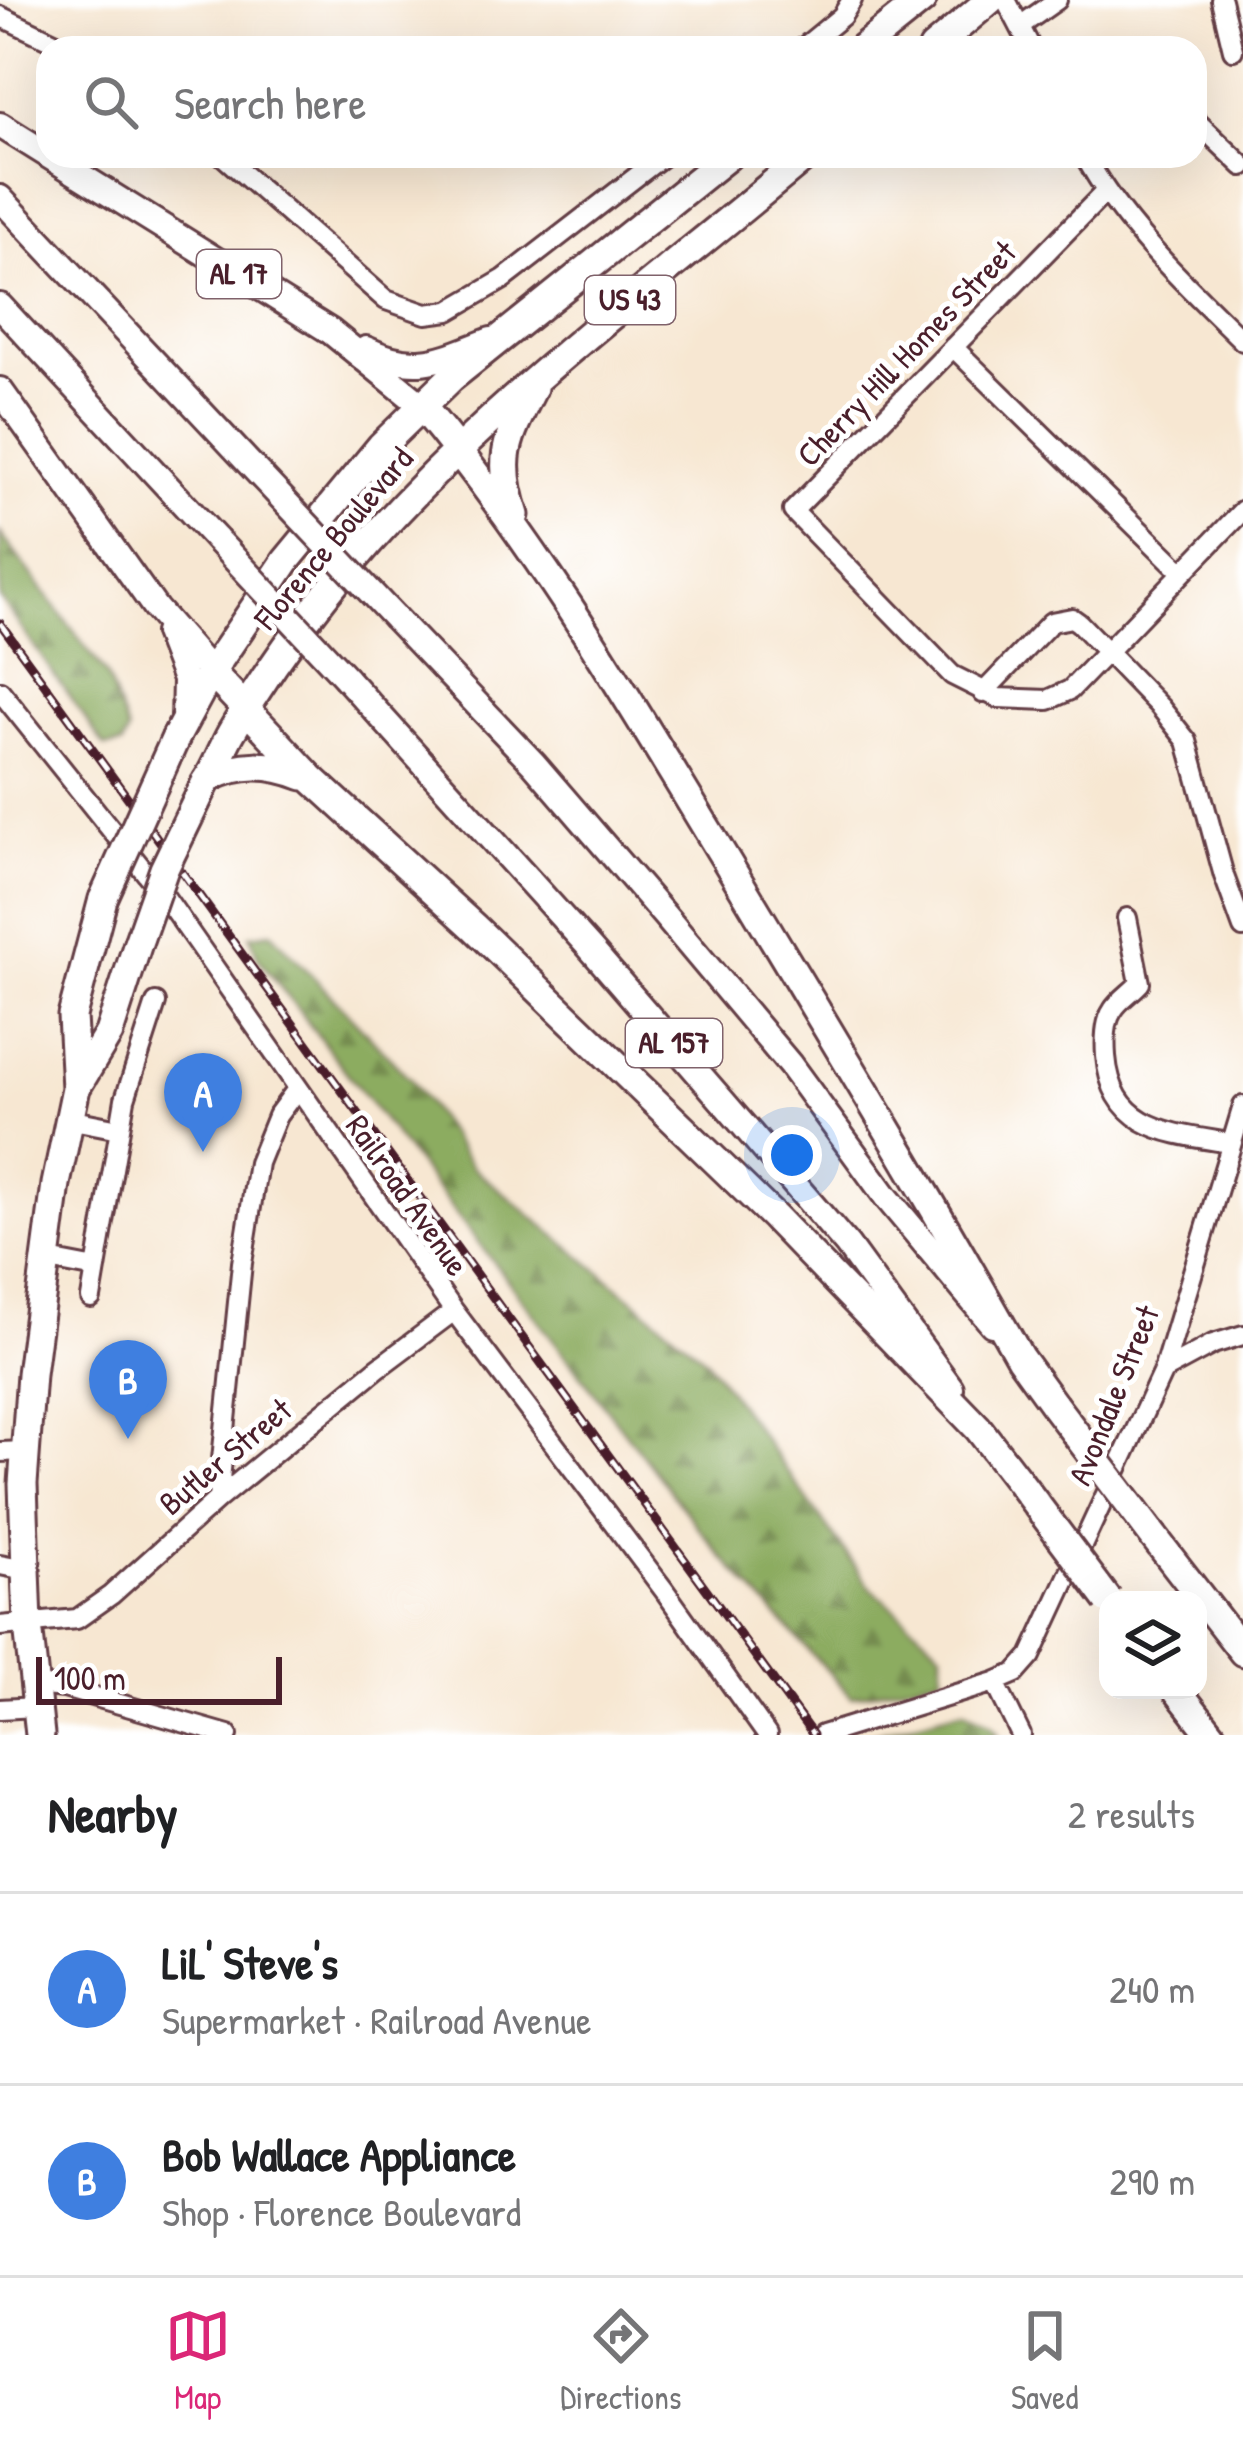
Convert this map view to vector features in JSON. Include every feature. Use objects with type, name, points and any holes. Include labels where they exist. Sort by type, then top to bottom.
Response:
[{"type":"highway","points":[[877,36],[922,0]]},
{"type":"highway","points":[[947,36],[990,0]]},
{"type":"highway","name":"Florence Boulevard","points":[[76,1088],[72,1016],[103,899],[180,729],[211,672],[286,561],[420,404],[713,168]]},
{"type":"highway","name":"Florence Boulevard","points":[[37,1709],[14,1626],[13,1451],[76,1088],[109,1033],[164,869],[245,711],[324,596],[372,538],[458,448],[540,375],[791,168]]},
{"type":"highway","points":[[523,536],[507,489],[504,459],[506,443],[540,375]]},
{"type":"highway","name":"AL 17","points":[[420,404],[458,448]]},
{"type":"highway","points":[[458,448],[523,536],[705,825],[1021,1358]]},
{"type":"highway","points":[[211,672],[312,779],[637,1082],[978,1428]]},
{"type":"highway","points":[[208,780],[226,769],[253,765],[279,766],[312,779]]},
{"type":"highway","name":"AL 157","points":[[1021,1358],[1243,1652]]},
{"type":"highway","name":"AL 157","points":[[978,1428],[1101,1591]]},
{"type":"highway","points":[[1184,1699],[1212,1735]]},
{"type":"main road","name":"AL 17","points":[[0,125],[36,148]]},
{"type":"main road","name":"AL 17","points":[[67,168],[330,331],[420,404]]},
{"type":"main road","name":"AL 157","points":[[0,198],[534,764],[790,1066],[887,1198],[1021,1358]]},
{"type":"main road","name":"AL 157","points":[[0,306],[590,948],[847,1245],[978,1428]]},
{"type":"main road","points":[[330,331],[407,364],[431,364],[505,335]]},
{"type":"main road","points":[[0,389],[156,609],[211,672]]},
{"type":"main road","points":[[156,609],[185,680],[180,729]]},
{"type":"street","points":[[818,36],[842,16],[852,0]]},
{"type":"street","points":[[1006,0],[1026,36]]},
{"type":"street","points":[[1021,26],[1057,0]]},
{"type":"street","points":[[1220,0],[1233,50]]},
{"type":"street","points":[[0,16],[42,36]]},
{"type":"street","points":[[1207,132],[1243,166]]},
{"type":"street","points":[[238,168],[386,300],[426,314],[449,311],[504,279],[647,168]]},
{"type":"street","points":[[1091,168],[1105,193],[1182,281],[1243,341]]},
{"type":"street","name":"Cherry Hill Homes Street","points":[[1105,193],[793,511],[952,675],[998,698],[1048,700],[1070,690],[1243,510]]},
{"type":"street","points":[[953,347],[1182,572]]},
{"type":"street","points":[[983,693],[1051,622],[1072,618],[1109,652],[1187,741],[1243,928]]},
{"type":"street","name":"Railroad Avenue","points":[[0,691],[165,897],[454,1312],[767,1735]]},
{"type":"street","points":[[1127,918],[1139,983],[1112,1010],[1106,1029],[1110,1083],[1123,1107],[1147,1125],[1175,1135],[1230,1143]]},
{"type":"street","points":[[91,1298],[119,1129],[156,1003]]},
{"type":"street","points":[[218,1499],[242,1263],[258,1163],[278,1116],[297,1089]]},
{"type":"street","name":"Avondale Street","points":[[995,1682],[1016,1673],[1030,1656],[1162,1371],[1243,1106]]},
{"type":"street","points":[[68,1119],[119,1129]]},
{"type":"street","points":[[44,1258],[96,1269]]},
{"type":"street","name":"Butler Street","points":[[14,1626],[77,1619],[111,1595],[218,1499],[377,1368],[454,1312]]},
{"type":"street","points":[[1162,1371],[1213,1344],[1243,1335]]},
{"type":"street","points":[[822,1735],[995,1682],[1021,1735]]},
{"type":"street","points":[[0,1709],[37,1709],[64,1688],[228,1735]]},
{"type":"green space","points":[[0,533],[106,674],[128,732],[122,745],[105,747],[0,598]]},
{"type":"green space","points":[[271,932],[411,1080],[473,1168],[706,1359],[871,1588],[942,1651],[942,1676],[852,1697],[720,1555],[258,958],[250,935]]},
{"type":"green space","points":[[964,1709],[993,1725],[999,1735],[869,1735]]},
{"type":"railway","points":[[0,623],[813,1735]]},
{"type":"place","name":"LiL' Steve's","points":[[203,1152]]},
{"type":"place","name":"Bob Wallace Appliance","points":[[128,1439]]}]
